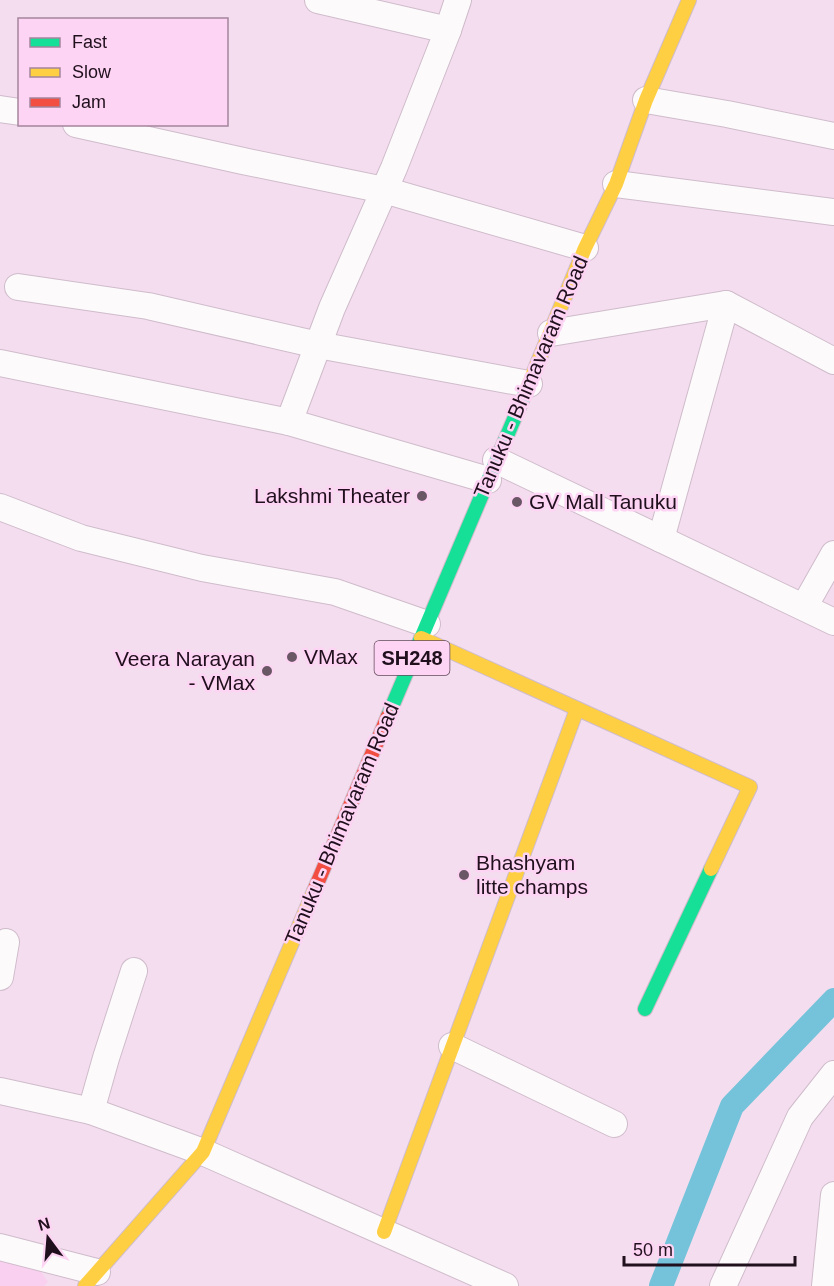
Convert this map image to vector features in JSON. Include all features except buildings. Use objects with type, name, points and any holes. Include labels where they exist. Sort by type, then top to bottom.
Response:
[{"type":"main road","name":"Tanuku - Bhimavaram Road","points":[[91,1279],[203,1152],[585,248],[616,184],[646,100],[689,0]]},
{"type":"main road","points":[[424,631],[577,709],[750,787],[645,1009]]},
{"type":"main road","points":[[384,1232],[577,709]]},
{"type":"street","points":[[318,0],[448,30]]},
{"type":"street","points":[[288,422],[332,308],[394,168],[458,0]]},
{"type":"street","points":[[646,100],[834,136]]},
{"type":"street","points":[[0,109],[18,112]]},
{"type":"street","points":[[85,126],[384,190],[585,248]]},
{"type":"street","points":[[616,184],[834,212]]},
{"type":"street","points":[[18,287],[148,306],[318,345],[529,384]]},
{"type":"street","points":[[550,333],[726,304],[834,362]]},
{"type":"street","points":[[661,539],[726,304]]},
{"type":"street","points":[[0,363],[288,422],[492,470],[661,539],[834,622]]},
{"type":"street","points":[[0,507],[81,538],[202,568],[335,592],[424,631]]},
{"type":"street","points":[[804,607],[834,554]]},
{"type":"street","points":[[0,977],[6,942]]},
{"type":"street","points":[[91,1111],[134,971]]},
{"type":"street","points":[[452,1046],[614,1124]]},
{"type":"street","points":[[723,1286],[800,1117],[834,1074]]},
{"type":"street","points":[[0,1091],[91,1111],[203,1152],[504,1286]]},
{"type":"street","points":[[825,1286],[834,1195]]},
{"type":"street","points":[[0,1247],[91,1279]]},
{"type":"shaded area","points":[[0,1260],[39,1269],[48,1282],[44,1286],[0,1286]]},
{"type":"waterway","points":[[661,1286],[732,1106],[834,1000]]},
{"type":"traffic: fast","points":[[388,716],[526,391]]},
{"type":"traffic: fast","points":[[645,1009],[711,869]]},
{"type":"traffic: slow","points":[[526,391],[585,248],[616,184],[646,100],[689,0]]},
{"type":"traffic: slow","points":[[421,638],[750,787],[711,869]]},
{"type":"traffic: slow","points":[[384,1232],[577,709]]},
{"type":"traffic: slow","points":[[85,1286],[203,1152],[314,891]]},
{"type":"traffic: jam","points":[[314,891],[388,716]]},
{"type":"place","name":"Lakshmi Theater","points":[[422,496]]},
{"type":"place","name":"GV Mall Tanuku","points":[[517,502]]},
{"type":"place","name":"VMax","points":[[292,657]]},
{"type":"place","name":"Veera Narayan - VMax","points":[[267,671]]},
{"type":"place","name":"Bhashyam litte champs","points":[[464,875]]}]
